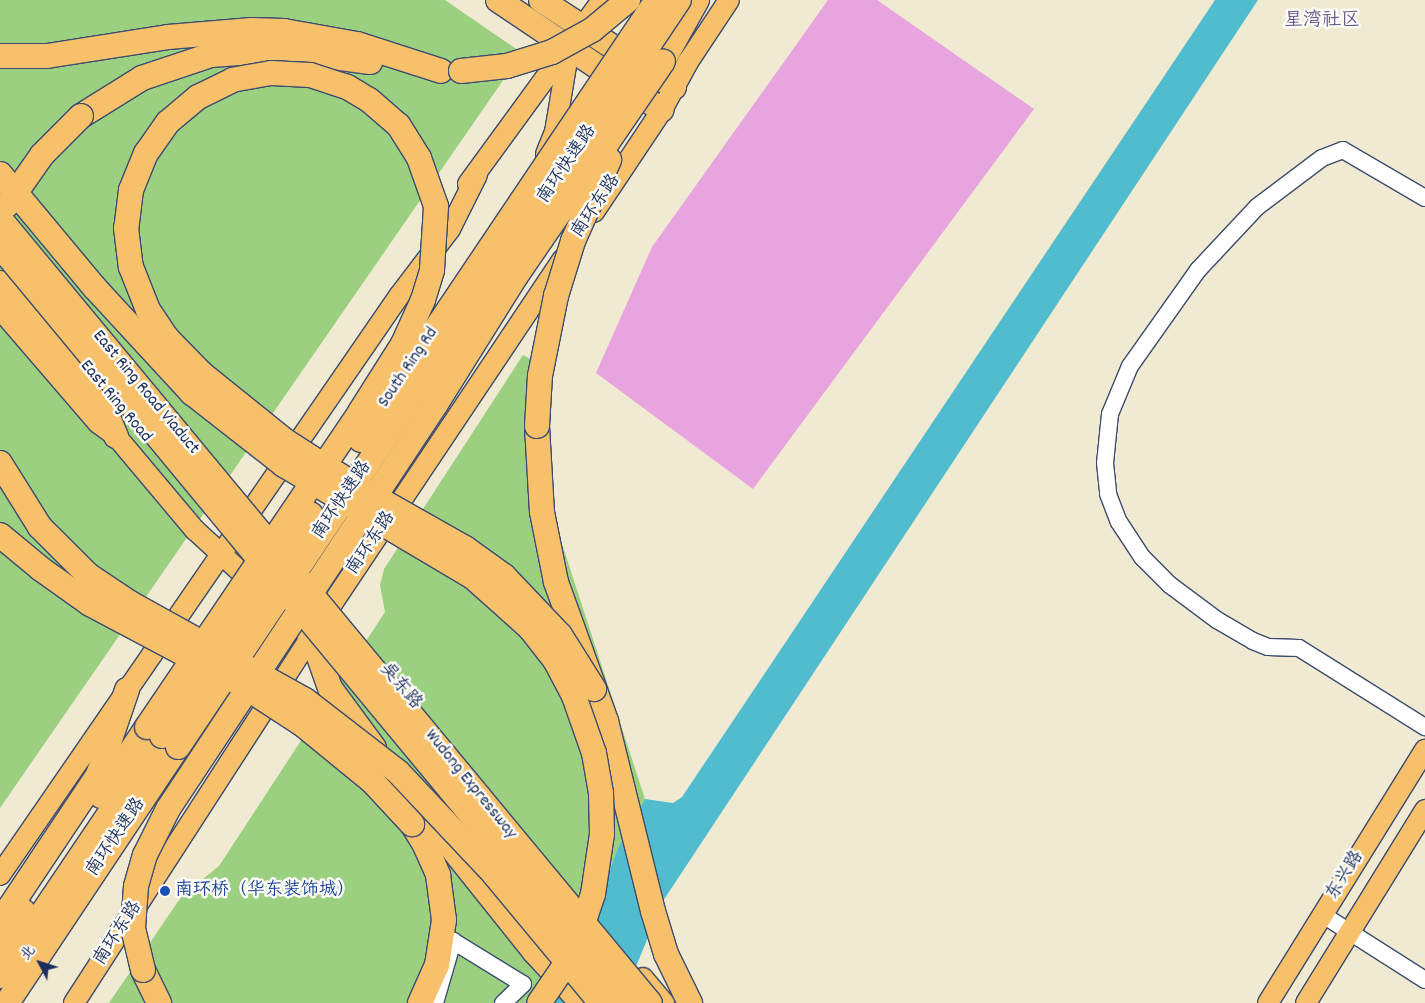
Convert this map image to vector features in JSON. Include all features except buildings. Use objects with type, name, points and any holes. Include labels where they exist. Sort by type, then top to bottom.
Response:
[{"type":"highway","points":[[498,0],[662,110]]},
{"type":"highway","points":[[541,0],[674,88]]},
{"type":"highway","points":[[0,219],[30,169],[67,128],[118,91],[175,64],[228,52],[282,50],[441,71],[492,69],[544,55],[592,30],[628,0]]},
{"type":"highway","name":"South Ring Rd","points":[[7,991],[657,0]]},
{"type":"highway","name":"南环快速路","points":[[7,991],[679,0]]},
{"type":"highway","points":[[690,1003],[666,954],[653,911],[616,755],[594,689],[562,604],[542,512],[537,456],[540,376],[552,313],[573,241],[596,185],[696,0]]},
{"type":"highway","points":[[0,56],[47,56],[168,37],[252,30],[284,31],[357,44],[441,71]]},
{"type":"highway","points":[[159,1003],[139,960],[133,917],[138,875],[163,817],[436,404],[516,276],[664,61]]},
{"type":"highway","points":[[0,945],[136,743],[282,528],[315,478],[321,470],[326,462],[332,454],[360,412],[413,325],[432,270],[436,206],[429,182],[406,136],[380,108],[347,87],[303,74],[258,74],[221,85],[198,97],[168,122],[146,154],[131,190],[126,228],[129,254],[135,279],[152,316],[172,343],[201,373],[290,445],[304,453],[310,457],[318,462],[326,467],[373,496],[458,544],[504,576],[560,635],[594,689]]},
{"type":"highway","points":[[0,174],[95,288],[192,393],[284,465],[474,578],[530,628],[555,660],[574,696],[591,740],[601,793],[602,834],[597,875],[585,920],[563,968],[539,1003]]},
{"type":"highway","name":"East Ring Road Viaduct","points":[[0,219],[276,574]]},
{"type":"highway","name":"East Ring Road Viaduct","points":[[0,246],[276,574]]},
{"type":"highway","points":[[0,283],[107,415],[116,436]]},
{"type":"highway","points":[[0,462],[40,527],[88,575],[130,603],[304,700],[398,772],[494,874],[601,1003]]},
{"type":"highway","points":[[0,535],[41,569],[90,604],[266,700],[330,745],[396,805],[424,843],[438,875],[443,897],[444,920],[440,954],[420,1003]]},
{"type":"highway","name":"Wudong Expressway","points":[[276,574],[658,1001]]},
{"type":"highway","name":"Wudong Expressway","points":[[276,574],[627,1003]]},
{"type":"highway","points":[[312,637],[330,688],[342,707],[495,903],[582,1003]]},
{"type":"highway","points":[[0,922],[98,775],[127,690]]},
{"type":"main road","points":[[0,875],[399,296],[418,254],[459,194],[477,175],[546,74],[568,48],[602,0]]},
{"type":"main road","name":"南环东路","points":[[74,1003],[332,604],[662,110],[729,0]]},
{"type":"main road","points":[[276,574],[281,543],[553,142],[568,48]]},
{"type":"main road","points":[[0,204],[252,509]]},
{"type":"main road","name":"East Ring Road","points":[[0,264],[225,548]]},
{"type":"main road","points":[[0,309],[98,423],[116,436],[195,530],[225,548],[312,637]]},
{"type":"main road","name":"吴东路","points":[[252,509],[586,910],[658,1001]]},
{"type":"main road","name":"吴东路","points":[[225,548],[276,574],[312,637],[614,1003]]},
{"type":"main road","name":"东兴路","points":[[1268,1003],[1425,750]]},
{"type":"main road","name":"东兴路","points":[[1306,1003],[1425,810]]},
{"type":"street","points":[[583,28],[588,0]]},
{"type":"street","points":[[1425,198],[1343,150],[1322,158],[1257,207],[1198,270],[1130,366],[1110,414],[1105,463],[1108,494],[1119,522],[1142,557],[1170,585],[1217,620],[1253,641],[1274,648],[1299,648],[1425,727]]},
{"type":"street","points":[[1323,915],[1425,980]]},
{"type":"street","points":[[435,1003],[453,941],[523,984],[503,1003]]},
{"type":"green space","points":[[0,0],[445,0],[522,53],[0,808]]},
{"type":"green space","points":[[523,355],[551,370],[547,419],[552,513],[645,799],[618,848],[602,890],[529,1003],[109,1003],[181,897],[219,866],[385,612],[380,585],[384,569]]},
{"type":"water","points":[[1215,0],[1258,0],[663,901],[621,1003],[529,1003],[602,890],[618,848],[645,799],[673,803],[682,797]]},
{"type":"place","name":"南环桥（华东装饰城）","points":[[165,891]]},
{"type":"district","name":"星湾社区","points":[[1322,22]]}]
